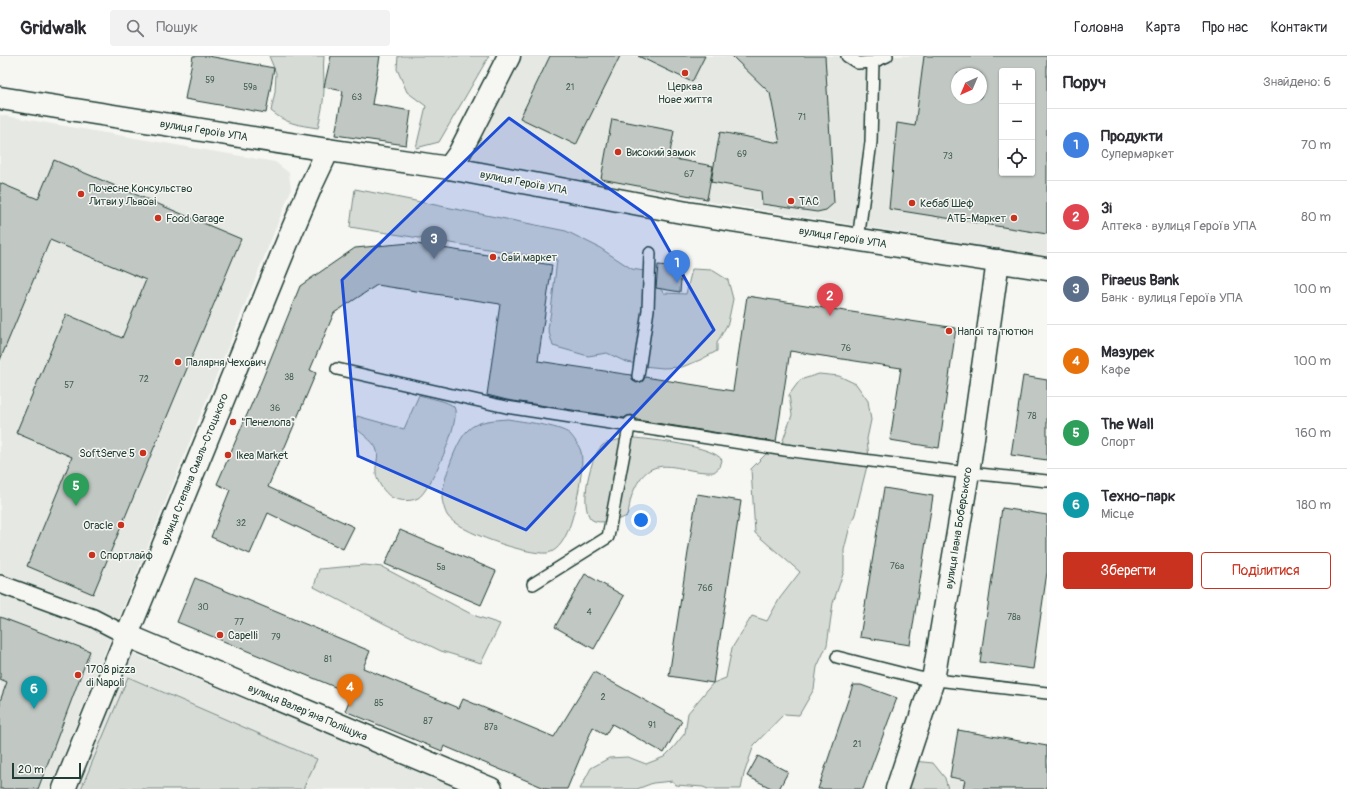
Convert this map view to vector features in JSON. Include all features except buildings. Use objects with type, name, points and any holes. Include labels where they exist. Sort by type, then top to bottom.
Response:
[{"type":"street","points":[[449,168],[459,154],[509,56]]},
{"type":"street","name":"вулиця Героїв УПА","points":[[0,98],[449,168],[687,213],[1047,269]]},
{"type":"street","name":"вулиця Степана Смаль-Стоцького","points":[[64,789],[291,233],[328,150]]},
{"type":"street","name":"вулиця Івана Боберського","points":[[897,789],[933,680],[968,473],[998,261]]},
{"type":"street","points":[[0,584],[93,618],[126,635]]},
{"type":"street","name":"вулиця Валерʼяна Поліщука","points":[[126,635],[450,781],[491,789]]},
{"type":"lane","points":[[847,56],[858,63],[873,62],[887,56]]},
{"type":"lane","points":[[858,240],[871,142],[873,62]]},
{"type":"lane","points":[[638,376],[648,310],[650,253]]},
{"type":"lane","points":[[337,369],[506,408],[629,424],[785,450],[968,473],[1047,481]]},
{"type":"lane","points":[[533,584],[608,537],[629,424]]},
{"type":"lane","points":[[838,657],[933,680],[1047,693]]},
{"type":"highlighted area","points":[[509,118],[651,218],[714,330],[526,530],[358,456],[342,280]]},
{"type":"shaded area","points":[[269,56],[324,56],[324,87],[318,128],[293,123],[282,119],[271,111],[275,92],[276,73]]},
{"type":"shaded area","points":[[398,56],[489,56],[439,142],[416,148],[426,106],[407,92],[397,69]]},
{"type":"shaded area","points":[[522,56],[1047,56],[1047,256],[469,163]]},
{"type":"shaded area","points":[[0,115],[275,162],[289,173],[291,190],[50,789],[0,789]]},
{"type":"shaded area","points":[[355,189],[566,231],[600,248],[632,269],[644,271],[664,293],[686,294],[692,269],[712,270],[728,280],[733,299],[728,323],[717,343],[717,351],[682,367],[663,368],[643,366],[624,361],[607,353],[588,356],[553,346],[548,329],[557,260],[350,227]]},
{"type":"shaded area","points":[[819,374],[839,376],[856,384],[868,401],[871,420],[867,439],[869,458],[844,550],[844,571],[833,603],[827,645],[817,667],[814,689],[799,715],[784,714],[754,745],[744,774],[741,789],[708,789],[703,787],[676,785],[673,781],[653,783],[637,789],[580,789],[591,768],[609,758],[628,757],[646,764],[664,757],[685,733],[688,713],[713,683],[726,678],[732,648],[752,616],[767,621],[780,598],[800,572],[755,533],[751,469],[776,444],[782,443],[792,415],[789,395],[800,380]]},
{"type":"shaded area","points":[[419,395],[443,401],[451,405],[454,407],[455,414],[444,455],[430,483],[418,498],[401,500],[391,497],[381,486],[376,475],[378,454],[376,448],[354,427],[357,416],[404,429]]},
{"type":"shaded area","points":[[508,419],[549,426],[565,431],[571,435],[581,452],[582,460],[578,494],[569,528],[563,541],[558,547],[547,553],[537,553],[524,550],[478,535],[453,522],[447,515],[442,501],[445,481],[451,462],[463,435],[472,427],[482,422]]},
{"type":"shaded area","points":[[633,438],[681,444],[707,451],[717,455],[722,460],[720,467],[714,472],[701,472],[667,466],[657,467],[647,471],[639,480],[631,498],[627,516],[604,522],[597,522],[591,519],[586,503],[590,469],[594,459],[598,451],[606,443],[621,439]]},
{"type":"shaded area","points":[[365,565],[382,567],[473,615],[500,624],[481,663],[441,651],[314,587],[319,569]]},
{"type":"shaded area","points":[[130,652],[456,785],[454,789],[69,789]]},
{"type":"shaded area","points":[[128,677],[317,759],[303,789],[81,789]]},
{"type":"shaded area","points":[[913,761],[933,763],[945,778],[948,789],[902,789]]},
{"type":"shaded area","points":[[949,778],[1000,789],[946,789]]},
{"type":"place","name":"Церква Нове життя","points":[[685,73]]},
{"type":"place","name":"Високий замок","points":[[618,152]]},
{"type":"place","name":"Почесне Консульство Литви у Львові","points":[[81,194]]},
{"type":"place","name":"ТАС","points":[[791,201]]},
{"type":"place","name":"Кебаб Шеф","points":[[912,203]]},
{"type":"place","name":"Food Garage","points":[[158,218]]},
{"type":"place","name":"АТБ-Маркет","points":[[1014,218]]},
{"type":"place","name":"Свій маркет","points":[[493,257]]},
{"type":"place","name":"Piraeus Bank","points":[[434,259]]},
{"type":"place","name":"Продукти","points":[[677,283]]},
{"type":"place","name":"3і","points":[[830,316]]},
{"type":"place","name":"Напої та тютюн","points":[[949,331]]},
{"type":"place","name":"Палярня Чехович","points":[[178,362]]},
{"type":"place","name":"\"Пенелопа\"","points":[[233,422]]},
{"type":"place","name":"SoftServe 5","points":[[143,453]]},
{"type":"place","name":"Ikea Market","points":[[228,455]]},
{"type":"place","name":"The Wall","points":[[76,506]]},
{"type":"place","name":"Oracle","points":[[121,525]]},
{"type":"place","name":"Спортлайф","points":[[92,555]]},
{"type":"place","name":"Capelli","points":[[220,635]]},
{"type":"place","name":"1708 pizza di Napoli","points":[[78,675]]},
{"type":"place","name":"Мазурек","points":[[350,707]]},
{"type":"place","name":"Техно-парк","points":[[34,709]]}]
